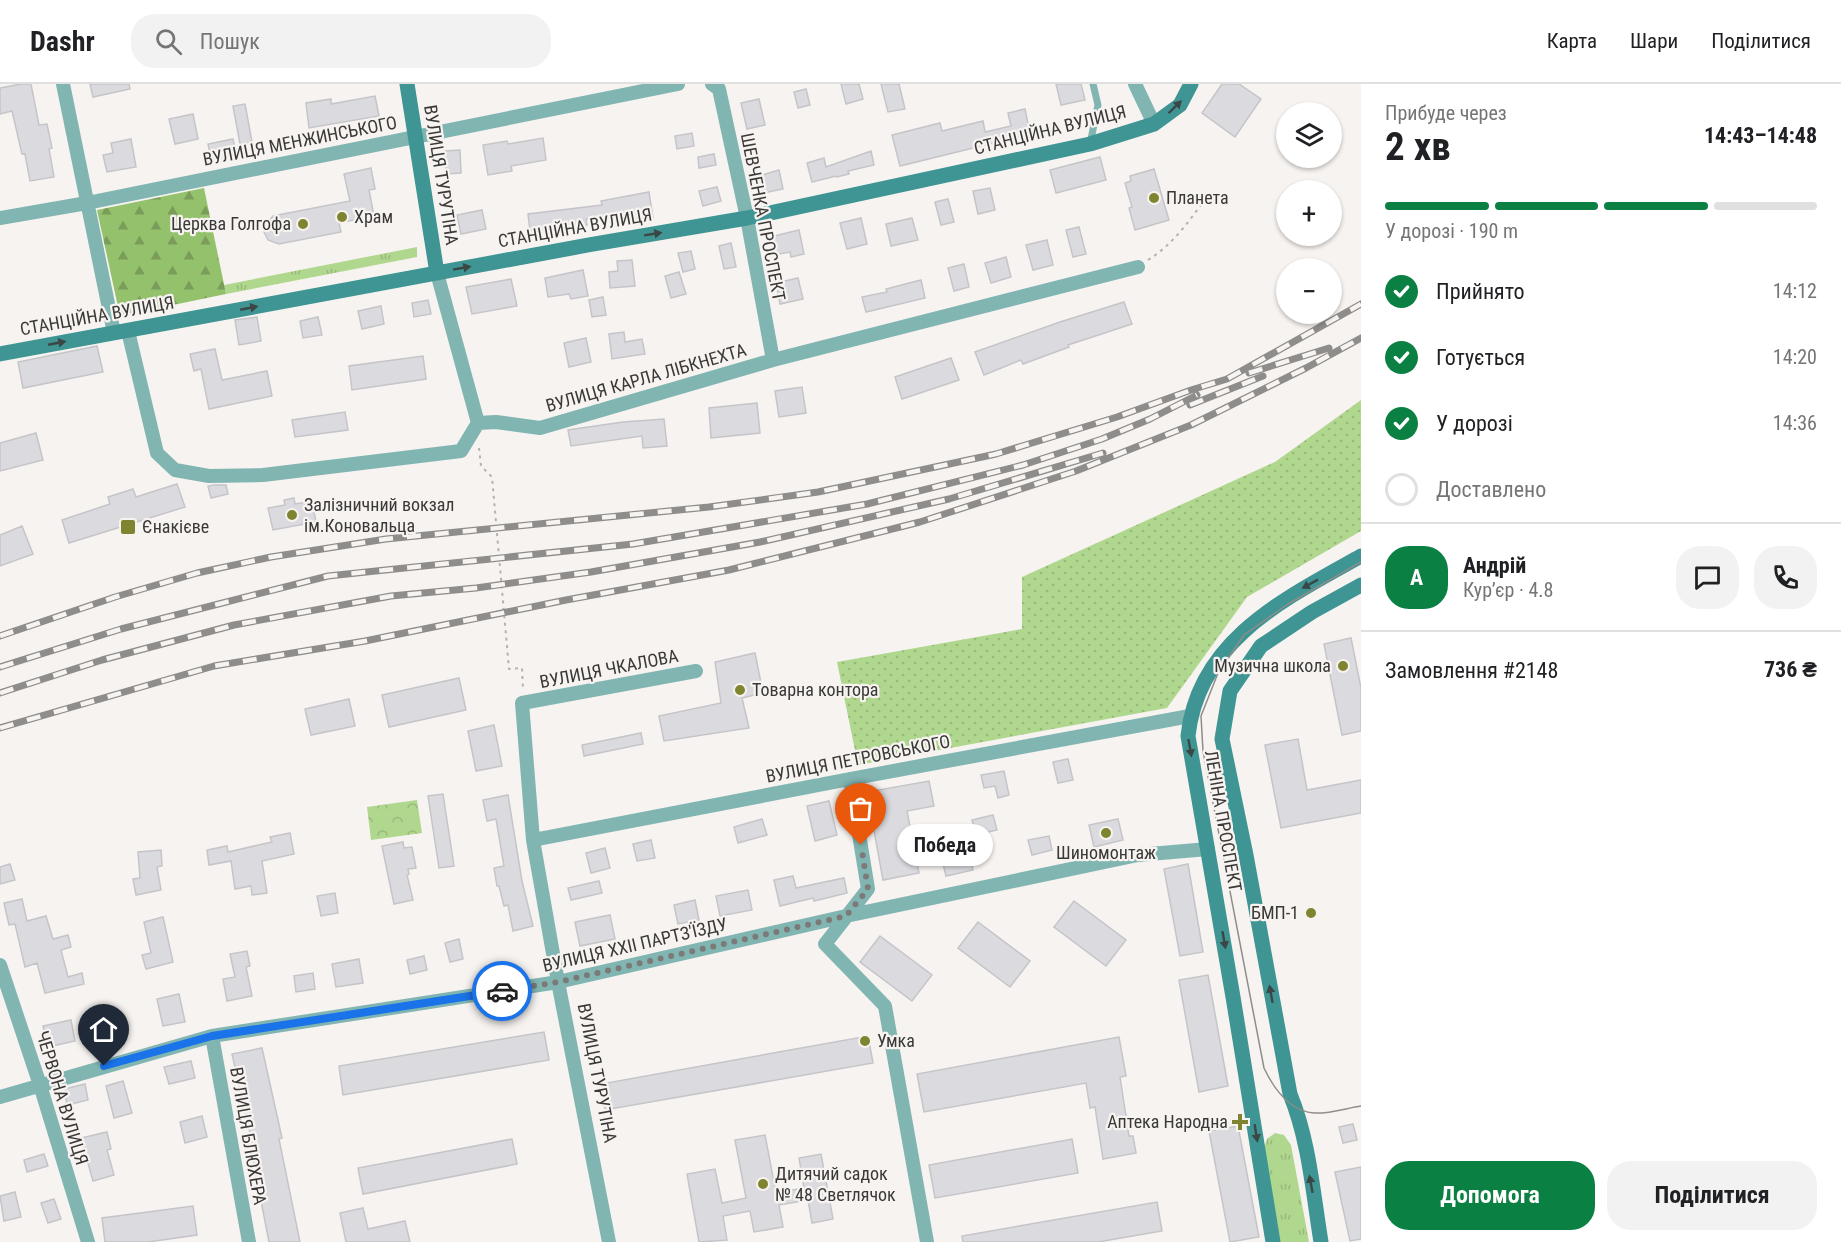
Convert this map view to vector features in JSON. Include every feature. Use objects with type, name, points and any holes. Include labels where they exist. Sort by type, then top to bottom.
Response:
[{"type":"street","points":[[63,84],[87,203],[121,332],[157,453],[176,470],[209,476],[263,476],[461,451],[478,423],[437,273]]},
{"type":"street","name":"ВУЛИЦЯ ТУРУТІНА","points":[[407,84],[437,273]]},
{"type":"street","name":"ВУЛИЦЯ МЕНЖИНСЬКОГО","points":[[0,218],[87,203],[678,84]]},
{"type":"street","name":"ШЕВЧЕНКА ПРОСПЕКТ","points":[[712,84],[718,89],[747,218],[773,360]]},
{"type":"street","points":[[1134,84],[1154,124]]},
{"type":"street","name":"СТАНЦІЙНА ВУЛИЦЯ","points":[[0,354],[747,218],[1090,144],[1154,124],[1180,105],[1191,84]]},
{"type":"street","name":"ВУЛИЦЯ КАРЛА ЛІБКНЕХТА","points":[[478,423],[496,422],[540,428],[773,360],[1138,267]]},
{"type":"street","name":"ЛЕНІНА ПРОСПЕКТ","points":[[1273,1242],[1188,736],[1190,716],[1205,680],[1240,633],[1285,598],[1361,556]]},
{"type":"street","name":"ЛЕНІНА ПРОСПЕКТ","points":[[1321,1242],[1306,1153],[1290,1094],[1222,739],[1230,691],[1260,646],[1312,612],[1361,585]]},
{"type":"street","name":"ВУЛИЦЯ ЧКАЛОВА","points":[[523,732],[522,704],[696,671]]},
{"type":"street","name":"ВУЛИЦЯ ПЕТРОВСЬКОГО","points":[[533,840],[1190,716]]},
{"type":"street","name":"ВУЛИЦЯ ТУРУТІНА","points":[[523,732],[533,840],[558,982],[609,1242]]},
{"type":"street","points":[[850,779],[868,889],[825,944],[885,1006],[927,1242]]},
{"type":"street","name":"ВУЛИЦЯ XXII ПАРТЗ'ЇЗДУ","points":[[0,1097],[212,1036],[558,982],[846,916],[1138,855],[1208,849]]},
{"type":"street","name":"ЧЕРВОНА ВУЛИЦЯ","points":[[0,965],[88,1242]]},
{"type":"street","name":"ВУЛИЦЯ БЛЮХЕРА","points":[[212,1036],[249,1242]]},
{"type":"lane","points":[[1090,144],[1098,105],[1093,84]]},
{"type":"path","points":[[1138,267],[1162,251],[1189,222],[1203,202]]},
{"type":"path","points":[[478,423],[481,466],[492,477],[509,669],[522,668],[524,682]]},
{"type":"green space","points":[[204,188],[226,294],[120,316],[97,210]]},
{"type":"green space","points":[[417,247],[417,257],[226,294],[224,285]]},
{"type":"green space","points":[[1361,400],[1361,531],[1247,597],[1167,708],[858,765],[837,662],[1022,629],[1022,577],[1275,462]]},
{"type":"green space","points":[[417,800],[422,833],[371,840],[367,807]]},
{"type":"green space","points":[[1275,1133],[1284,1135],[1291,1145],[1309,1242],[1280,1242],[1264,1148],[1267,1139]]},
{"type":"building","points":[[31,84],[39,125],[47,124],[52,148],[49,149],[54,177],[30,181],[25,154],[22,154],[12,111],[0,114],[0,88]]},
{"type":"building","points":[[90,84],[129,84],[130,89],[93,97]]},
{"type":"building","points":[[841,84],[859,84],[863,99],[846,104]]},
{"type":"building","points":[[881,84],[899,84],[905,109],[888,112]]},
{"type":"building","points":[[1056,84],[1081,84],[1085,100],[1061,105]]},
{"type":"building","points":[[1222,84],[1239,84],[1261,99],[1235,137],[1202,113]]},
{"type":"building","points":[[806,89],[810,105],[798,108],[794,92]]},
{"type":"building","points":[[375,96],[379,116],[309,128],[306,103],[331,99],[331,104]]},
{"type":"building","points":[[759,99],[765,125],[747,129],[741,103]]},
{"type":"building","points":[[245,104],[252,142],[240,144],[233,106]]},
{"type":"building","points":[[1025,109],[1030,134],[900,166],[892,135],[940,123],[942,131],[983,121],[985,132],[1011,126],[1008,113]]},
{"type":"building","points":[[193,114],[198,139],[175,144],[169,119]]},
{"type":"building","points":[[692,133],[694,146],[677,149],[675,136]]},
{"type":"building","points":[[543,138],[546,160],[511,166],[512,171],[488,175],[483,145],[507,141],[508,144]]},
{"type":"building","points":[[131,139],[136,167],[107,172],[103,155],[113,153],[111,143]]},
{"type":"building","points":[[233,139],[237,158],[212,163],[208,144]]},
{"type":"building","points":[[460,150],[461,173],[446,174],[445,151]]},
{"type":"building","points":[[871,151],[874,165],[848,171],[849,174],[812,182],[807,163],[824,158],[826,167]]},
{"type":"building","points":[[714,154],[716,165],[699,168],[698,157]]},
{"type":"building","points":[[1100,157],[1106,180],[1056,193],[1050,170]]},
{"type":"building","name":"Церква Голгофа","points":[[371,168],[375,189],[369,190],[374,216],[339,223],[341,232],[279,244],[268,240],[264,232],[265,226],[273,216],[350,201],[344,174]]},
{"type":"building","points":[[1154,169],[1169,220],[1135,230],[1129,208],[1132,207],[1125,183],[1131,181],[1130,176]]},
{"type":"building","points":[[779,170],[783,189],[763,193],[759,176]]},
{"type":"building","points":[[717,187],[721,201],[703,206],[699,191]]},
{"type":"building","points":[[990,188],[995,210],[978,214],[973,191]]},
{"type":"building","points":[[649,192],[653,218],[634,221],[632,211],[586,219],[587,225],[530,231],[528,214],[602,205],[601,201]]},
{"type":"building","points":[[948,199],[954,222],[941,225],[935,202]]},
{"type":"building","points":[[482,210],[486,229],[461,234],[457,215]]},
{"type":"building","points":[[861,218],[867,244],[847,249],[840,223]]},
{"type":"building","points":[[912,218],[918,240],[891,246],[886,224]]},
{"type":"building","points":[[1079,227],[1086,254],[1073,257],[1066,230]]},
{"type":"building","points":[[799,230],[804,254],[791,257],[790,252],[774,255],[770,237]]},
{"type":"building","points":[[1047,240],[1053,265],[1033,270],[1026,245]]},
{"type":"building","points":[[731,243],[736,267],[724,269],[719,246]]},
{"type":"building","points":[[691,251],[695,269],[683,272],[678,253]]},
{"type":"building","points":[[1006,257],[1011,277],[991,283],[985,263]]},
{"type":"building","points":[[632,260],[635,286],[610,288],[609,272],[618,271],[617,261]]},
{"type":"building","points":[[964,264],[969,287],[954,291],[948,268]]},
{"type":"building","points":[[583,270],[588,296],[571,299],[569,294],[548,297],[545,278]]},
{"type":"building","points":[[679,272],[686,294],[671,298],[665,276]]},
{"type":"building","points":[[798,278],[803,299],[780,304],[776,283]]},
{"type":"building","points":[[511,279],[517,306],[472,314],[466,287]]},
{"type":"building","points":[[921,280],[925,298],[866,312],[862,297],[887,292],[886,289]]},
{"type":"building","points":[[603,297],[606,315],[592,317],[589,300]]},
{"type":"building","points":[[428,300],[431,314],[414,317],[412,303]]},
{"type":"building","points":[[1124,302],[1132,324],[1068,345],[1069,347],[1023,364],[1021,360],[984,375],[975,352]]},
{"type":"building","points":[[381,306],[384,324],[362,329],[358,311]]},
{"type":"building","points":[[257,317],[261,341],[239,345],[235,320]]},
{"type":"building","points":[[318,317],[322,335],[303,338],[300,321]]},
{"type":"building","points":[[624,332],[625,342],[642,339],[645,354],[612,359],[609,334]]},
{"type":"building","points":[[586,338],[591,362],[569,367],[564,343]]},
{"type":"building","points":[[97,346],[103,372],[23,388],[18,362]]},
{"type":"building","points":[[215,349],[222,380],[267,371],[272,396],[209,409],[201,369],[194,371],[190,354]]},
{"type":"building","points":[[423,356],[426,379],[352,390],[349,366]]},
{"type":"building","points":[[951,358],[959,380],[902,399],[895,377]]},
{"type":"building","points":[[802,387],[806,413],[779,417],[775,391]]},
{"type":"building","points":[[757,403],[760,433],[711,438],[709,408]]},
{"type":"building","points":[[345,412],[348,430],[295,437],[292,420]]},
{"type":"building","points":[[664,419],[667,446],[643,448],[642,436],[571,446],[568,430]]},
{"type":"building","points":[[36,433],[43,460],[0,471],[0,443]]},
{"type":"building","points":[[177,484],[185,507],[69,543],[62,520],[110,504],[108,497],[133,489],[136,497]]},
{"type":"building","points":[[226,485],[228,494],[211,498],[208,486]]},
{"type":"building","name":"Залізничний вокзал ім.Коновальца","points":[[294,498],[295,504],[312,501],[316,522],[273,530],[268,508],[285,505],[284,500]]},
{"type":"building","points":[[22,526],[33,554],[0,566],[0,535]]},
{"type":"building","name":"Музична школа","points":[[1351,638],[1361,688],[1361,731],[1342,735],[1324,644]]},
{"type":"building","points":[[755,653],[763,693],[742,698],[749,728],[664,741],[659,716],[721,703],[715,662]]},
{"type":"building","points":[[459,678],[466,710],[389,727],[382,695]]},
{"type":"building","points":[[349,699],[355,726],[311,735],[305,709]]},
{"type":"building","points":[[494,725],[502,766],[476,771],[468,731]]},
{"type":"building","points":[[641,733],[643,744],[584,756],[582,745]]},
{"type":"building","points":[[1298,739],[1307,790],[1361,780],[1361,813],[1281,828],[1265,745]]},
{"type":"building","points":[[1068,759],[1073,780],[1058,783],[1053,762]]},
{"type":"building","points":[[1004,771],[1009,795],[998,798],[995,786],[984,788],[981,775]]},
{"type":"building","points":[[929,781],[934,806],[907,811],[919,873],[883,880],[867,792]]},
{"type":"building","points":[[443,794],[454,866],[439,868],[428,796]]},
{"type":"building","points":[[508,795],[522,881],[533,926],[513,931],[508,905],[504,906],[494,868],[504,866],[496,819],[487,821],[483,800]]},
{"type":"building","points":[[829,801],[837,835],[815,841],[807,806]]},
{"type":"building","points":[[993,815],[997,830],[976,835],[972,820]]},
{"type":"building","points":[[762,819],[767,835],[738,843],[734,827]]},
{"type":"building","name":"Шиномонтаж","points":[[1118,819],[1123,840],[1094,847],[1089,825]]},
{"type":"building","points":[[290,833],[294,854],[262,861],[267,893],[252,895],[251,886],[235,889],[231,861],[209,865],[207,850],[227,846],[228,852],[272,842],[270,837]]},
{"type":"building","points":[[1049,836],[1052,850],[1032,855],[1028,840]]},
{"type":"building","points":[[651,840],[655,858],[637,861],[633,844]]},
{"type":"building","points":[[403,842],[404,848],[412,847],[416,868],[408,869],[409,874],[407,875],[413,900],[394,904],[382,846]]},
{"type":"building","points":[[967,845],[973,870],[946,876],[940,851]]},
{"type":"building","points":[[605,848],[610,868],[591,873],[586,853]]},
{"type":"building","points":[[161,850],[162,866],[157,867],[161,890],[136,895],[133,879],[140,878],[138,852]]},
{"type":"building","points":[[10,864],[15,880],[0,884],[0,867]]},
{"type":"building","points":[[1188,864],[1203,952],[1180,956],[1164,869]]},
{"type":"building","points":[[793,876],[796,888],[844,878],[847,893],[780,906],[774,880]]},
{"type":"building","points":[[599,881],[602,893],[571,900],[568,888]]},
{"type":"building","points":[[748,890],[752,910],[720,916],[716,896]]},
{"type":"building","points":[[335,893],[338,913],[321,916],[317,896]]},
{"type":"building","points":[[22,899],[27,921],[46,916],[53,939],[68,935],[71,947],[61,950],[68,977],[82,973],[84,984],[45,993],[37,963],[25,967],[15,924],[9,925],[4,903]]},
{"type":"building","points":[[695,900],[699,920],[678,924],[674,905]]},
{"type":"building","points":[[1074,901],[1126,940],[1106,966],[1054,927]]},
{"type":"building","points":[[610,915],[615,939],[580,946],[575,922]]},
{"type":"building","points":[[163,917],[173,962],[146,969],[142,955],[151,953],[144,922]]},
{"type":"building","points":[[978,922],[1030,961],[1010,987],[958,948]]},
{"type":"building","points":[[880,936],[932,975],[912,1001],[860,962]]},
{"type":"building","points":[[459,939],[463,959],[450,962],[445,943]]},
{"type":"building","points":[[247,951],[250,966],[246,967],[252,996],[227,1001],[223,979],[235,977],[230,954]]},
{"type":"building","points":[[424,956],[427,970],[410,974],[407,960]]},
{"type":"building","points":[[359,959],[363,983],[336,987],[332,964]]},
{"type":"building","points":[[313,973],[315,989],[296,992],[294,976]]},
{"type":"building","points":[[1208,975],[1228,1086],[1199,1092],[1179,980]]},
{"type":"building","points":[[179,994],[185,1022],[163,1026],[157,999]]},
{"type":"building","points":[[113,1012],[117,1036],[96,1039],[93,1015]]},
{"type":"building","points":[[71,1020],[75,1041],[48,1047],[43,1026]]},
{"type":"building","points":[[544,1032],[549,1060],[343,1095],[339,1066]]},
{"type":"building","points":[[868,1036],[873,1063],[605,1110],[601,1084]]},
{"type":"building","points":[[1119,1037],[1126,1076],[1120,1077],[1129,1136],[1133,1136],[1136,1153],[1103,1159],[1095,1107],[1090,1108],[1086,1083],[924,1112],[917,1074]]},
{"type":"building","points":[[262,1048],[282,1138],[279,1139],[300,1242],[269,1242],[253,1160],[256,1160],[232,1054]]},
{"type":"building","points":[[191,1061],[195,1078],[169,1084],[164,1067]]},
{"type":"building","points":[[123,1081],[132,1113],[114,1118],[106,1086]]},
{"type":"building","points":[[85,1084],[88,1100],[67,1105],[64,1089]]},
{"type":"building","points":[[202,1116],[207,1137],[185,1143],[180,1122]]},
{"type":"building","points":[[1353,1124],[1357,1140],[1343,1143],[1339,1127]]},
{"type":"building","points":[[1238,1126],[1259,1237],[1230,1242],[1209,1131]]},
{"type":"building","points":[[107,1132],[111,1149],[107,1150],[114,1175],[93,1181],[81,1138]]},
{"type":"building","points":[[765,1135],[776,1193],[804,1188],[799,1158],[821,1154],[833,1219],[812,1223],[808,1200],[779,1205],[783,1227],[754,1232],[750,1211],[723,1216],[727,1240],[699,1242],[687,1174],[715,1169],[722,1203],[746,1198],[735,1140]]},
{"type":"building","points":[[512,1139],[517,1164],[363,1194],[358,1168]]},
{"type":"building","points":[[1072,1139],[1078,1173],[935,1198],[929,1165]]},
{"type":"building","points":[[44,1154],[48,1166],[27,1172],[24,1160]]},
{"type":"building","points":[[1361,1167],[1361,1239],[1350,1241],[1335,1172]]},
{"type":"building","points":[[15,1192],[21,1217],[4,1221],[0,1196]]},
{"type":"building","points":[[54,1199],[61,1219],[48,1223],[41,1203]]},
{"type":"building","points":[[1157,1202],[1162,1231],[1098,1242],[963,1242],[962,1236]]},
{"type":"building","points":[[193,1206],[197,1235],[148,1242],[105,1242],[102,1218]]},
{"type":"building","points":[[363,1208],[368,1229],[405,1221],[410,1242],[346,1242],[340,1213]]},
{"type":"tram line","points":[[1361,562],[1288,604],[1244,635],[1218,673],[1201,716],[1203,751],[1264,1068],[1283,1098],[1297,1108],[1314,1113],[1326,1113],[1361,1106]]},
{"type":"railway","points":[[0,636],[115,597],[197,573],[271,557],[386,539],[709,507],[818,492],[996,454],[1117,417],[1227,379],[1361,304]]},
{"type":"railway","points":[[0,728],[214,666],[365,641],[729,570],[920,522],[1076,471],[1191,425],[1361,338]]},
{"type":"railway","points":[[1249,373],[1329,348]]},
{"type":"railway","points":[[1190,405],[1263,376]]},
{"type":"railway","points":[[0,667],[121,629],[328,576],[633,544],[867,504],[1023,465],[1102,439],[1150,419],[1197,395]]},
{"type":"railway","points":[[0,693],[102,660],[234,625],[391,596],[476,588],[591,572],[760,542],[949,499],[1103,453]]},
{"type":"way so far","points":[[502,991],[558,982],[846,916],[868,889],[861,845]]},
{"type":"place","name":"Планета","points":[[1154,198]]},
{"type":"place","name":"Храм","points":[[342,217]]},
{"type":"place","name":"Церква Голгофа","points":[[303,224]]},
{"type":"place","name":"Залізничний вокзал ім.Коновальца","points":[[292,515]]},
{"type":"place","name":"Єнакієве","points":[[128,527]]},
{"type":"place","name":"Музична школа","points":[[1343,666]]},
{"type":"place","name":"Товарна контора","points":[[740,690]]},
{"type":"place","name":"Шиномонтаж","points":[[1106,833]]},
{"type":"place","name":"Победа","points":[[861,845]]},
{"type":"place","name":"БМП-1","points":[[1311,913]]},
{"type":"place","name":"Умка","points":[[865,1041]]},
{"type":"place","name":"Аптека Народна","points":[[1240,1122]]},
{"type":"place","name":"Дитячий садок № 48 Светлячок","points":[[763,1184]]},
{"type":"route","points":[[104,1066],[212,1036],[502,991]]}]
